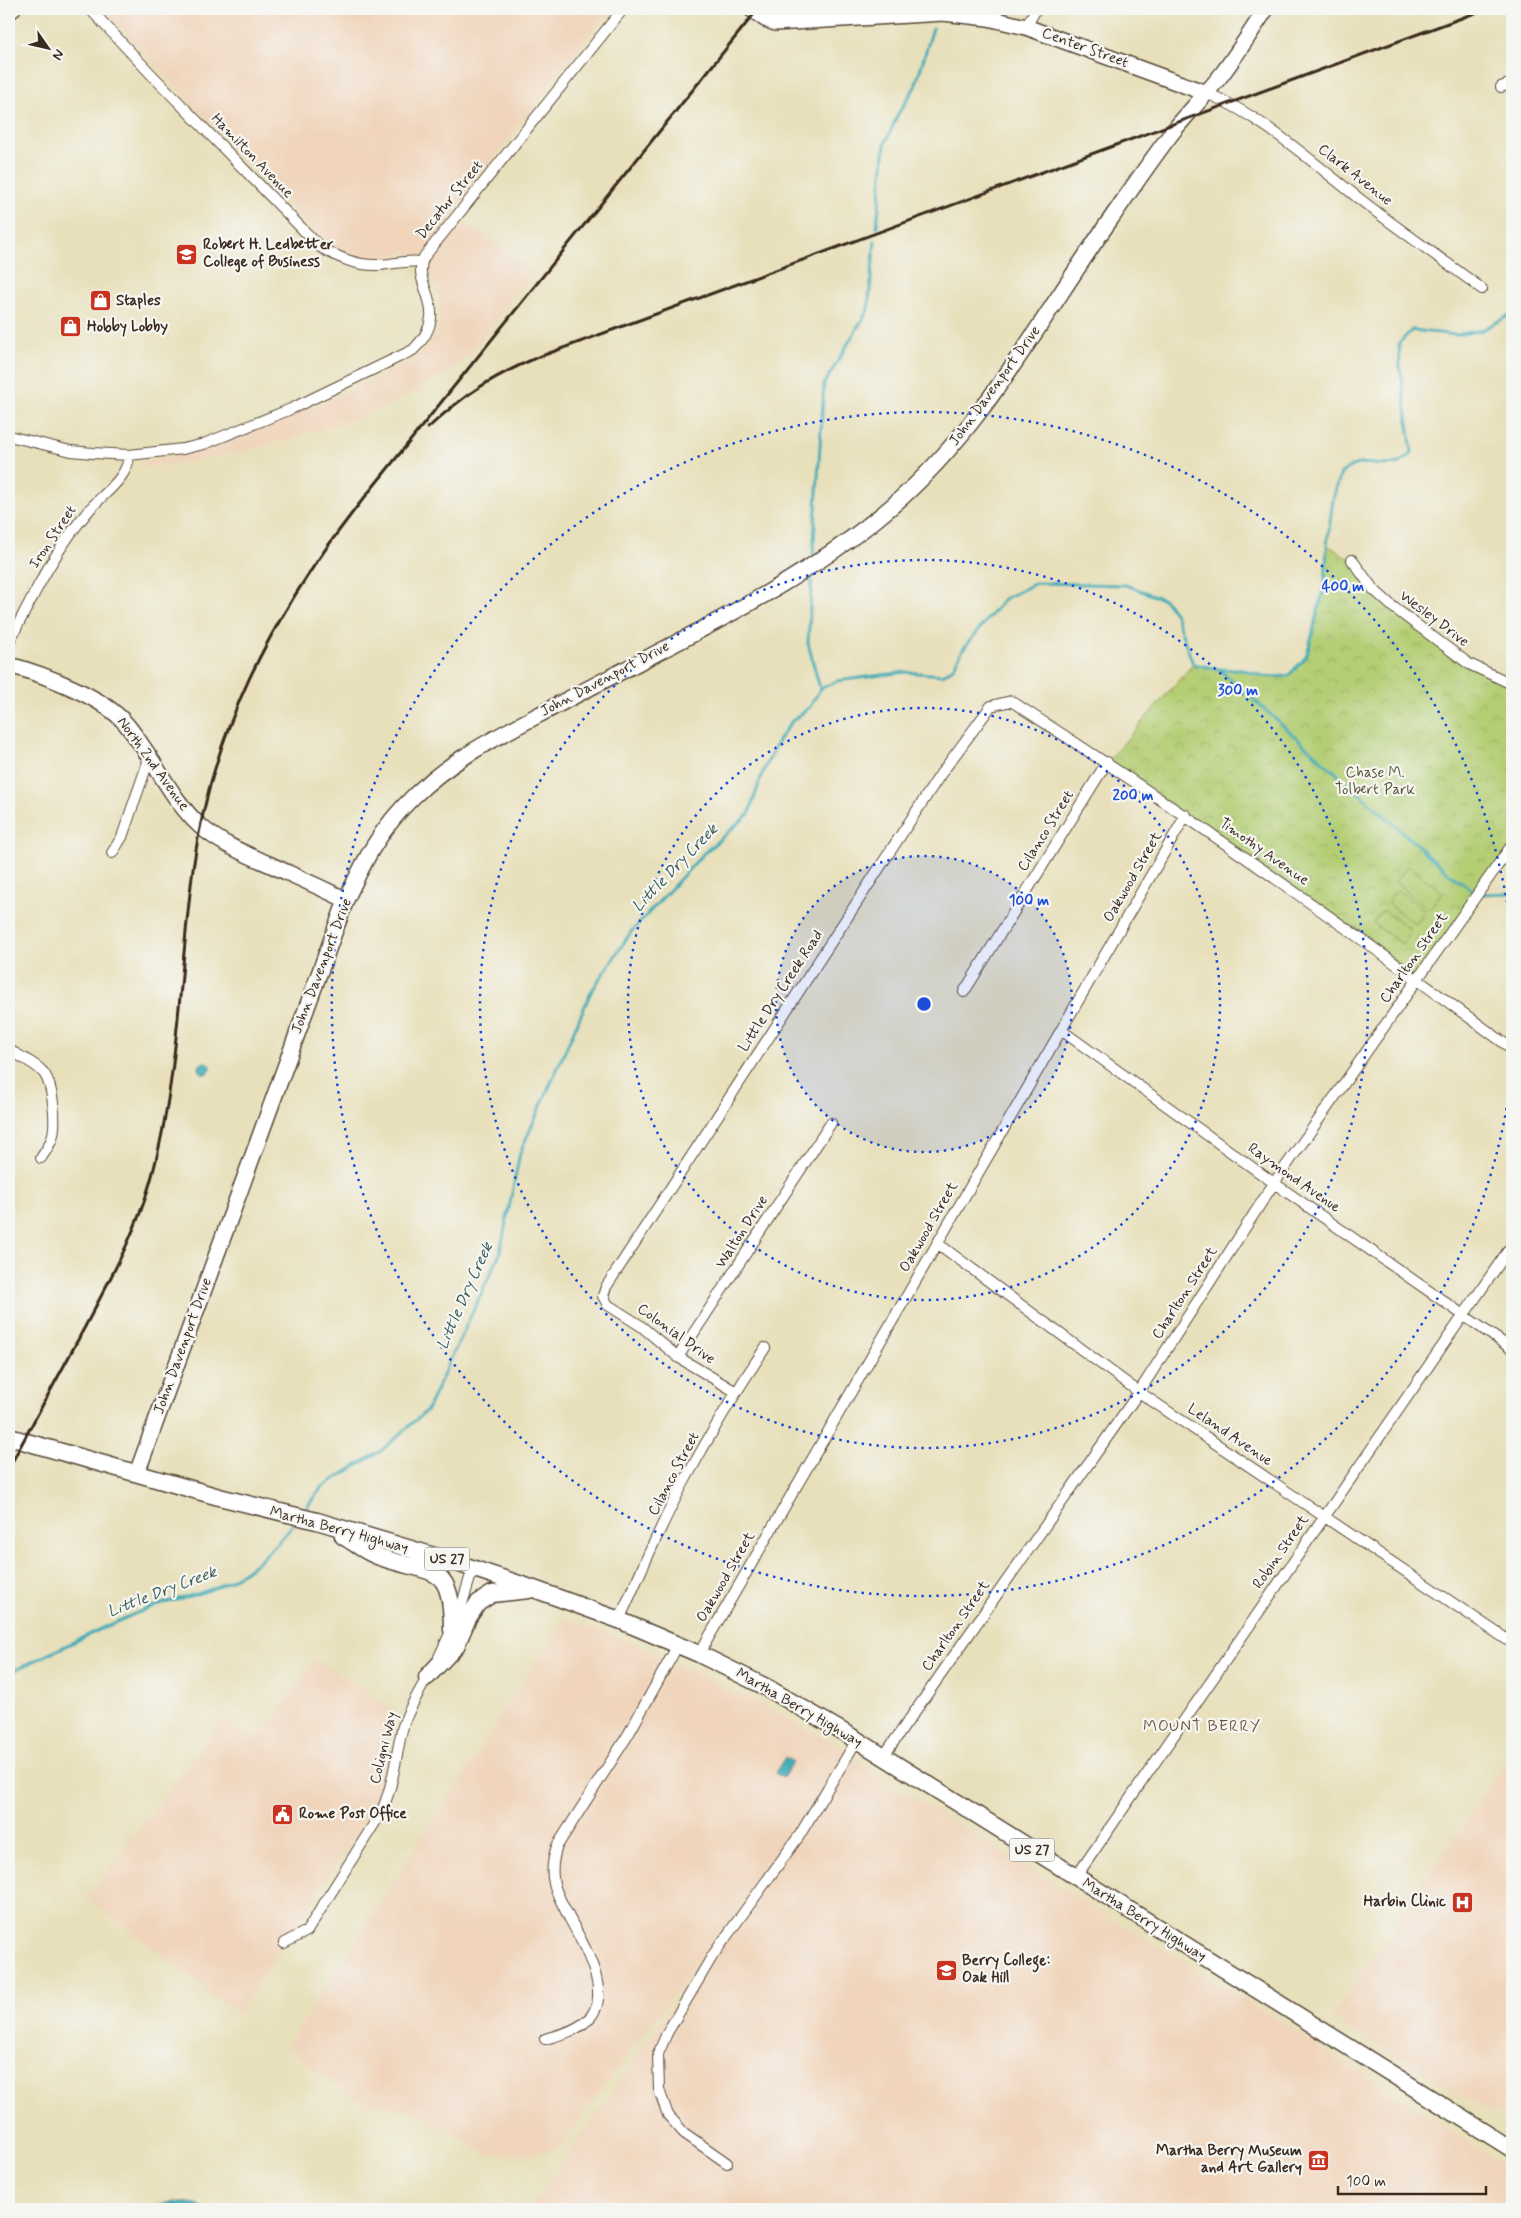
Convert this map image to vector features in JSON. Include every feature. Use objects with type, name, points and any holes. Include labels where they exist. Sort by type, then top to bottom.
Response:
[{"type":"main road","name":"Martha Berry Highway","points":[[9,1438],[246,1505],[317,1521],[356,1538],[473,1568],[619,1620],[699,1654],[766,1687],[857,1740],[1512,2148]]},
{"type":"main road","points":[[356,1538],[378,1557],[436,1574],[448,1588],[451,1600],[452,1630]]},
{"type":"main road","points":[[427,1677],[456,1646],[468,1618],[478,1603],[492,1594],[534,1589]]},
{"type":"street","name":"Hamilton Avenue","points":[[90,9],[320,247],[344,260],[360,264],[378,265],[404,260],[421,262]]},
{"type":"street","name":"Decatur Street","points":[[9,436],[71,451],[129,455],[183,449],[204,444],[291,409],[413,350],[426,334],[431,316],[429,296],[420,268],[421,262],[623,9]]},
{"type":"street","points":[[1026,27],[1036,9]]},
{"type":"street","name":"John Davenport Drive","points":[[137,1473],[346,900],[372,845],[382,832],[413,797],[448,767],[501,735],[746,604],[808,568],[892,506],[930,470],[965,430],[1174,131],[1221,75],[1266,9]]},
{"type":"street","name":"Center Street","points":[[753,10],[765,19],[775,23],[852,14],[943,13],[971,15],[1026,27],[1206,93]]},
{"type":"street","points":[[1501,87],[1512,83]]},
{"type":"street","name":"Clark Avenue","points":[[1206,93],[1220,98],[1272,131],[1313,161],[1347,190],[1482,288]]},
{"type":"street","name":"Iron Street","points":[[9,642],[36,589],[65,541],[94,504],[124,473],[128,465],[129,455]]},
{"type":"street","name":"Wesley Drive","points":[[1352,560],[1373,589],[1393,607],[1469,664],[1512,684]]},
{"type":"street","name":"North 2nd Avenue","points":[[9,665],[40,675],[106,705],[127,725],[189,814],[210,833],[250,857],[346,900]]},
{"type":"street","name":"Timothy Avenue","points":[[991,706],[1011,701],[1107,762],[1186,815],[1418,979],[1512,1049]]},
{"type":"street","name":"Little Dry Creek Road","points":[[603,1296],[606,1287],[940,775],[991,706]]},
{"type":"street","points":[[112,854],[122,837],[149,759]]},
{"type":"street","name":"Cilanco Street","points":[[964,992],[1107,762]]},
{"type":"street","name":"Oakwood Street","points":[[699,1654],[1186,815]]},
{"type":"street","name":"Charlton Street","points":[[883,1757],[1139,1392],[1274,1183],[1512,845]]},
{"type":"street","name":"Raymond Avenue","points":[[1061,1030],[1274,1183],[1512,1349]]},
{"type":"street","points":[[9,1050],[42,1071],[49,1085],[53,1104],[54,1128],[51,1142],[41,1158]]},
{"type":"street","name":"Walton Drive","points":[[678,1358],[831,1123]]},
{"type":"street","name":"Leland Avenue","points":[[937,1244],[1139,1392],[1512,1643]]},
{"type":"street","name":"Robin Street","points":[[1076,1877],[1512,1245]]},
{"type":"street","name":"Colonial Drive","points":[[603,1296],[608,1305],[641,1326],[678,1358],[736,1392]]},
{"type":"street","name":"Cilanco Street","points":[[619,1620],[684,1482],[736,1392],[765,1348]]},
{"type":"street","name":"Coligni Way","points":[[284,1943],[307,1931],[386,1805],[404,1726],[410,1708],[452,1630],[467,1593],[473,1568]]},
{"type":"street","points":[[545,2039],[578,2027],[588,2020],[594,2011],[599,1991],[596,1972],[555,1886],[552,1865],[557,1846],[628,1735],[678,1645]]},
{"type":"street","points":[[727,2163],[684,2133],[668,2115],[660,2090],[658,2054],[667,2033],[713,1955],[799,1836],[857,1740]]},
{"type":"shaded area","points":[[102,9],[609,9],[452,213],[534,272],[471,352],[456,366],[414,391],[382,408],[337,425],[250,450],[176,464],[139,467],[141,462],[205,450],[318,405],[414,359],[434,336],[439,323],[439,309],[436,289],[429,270],[433,266],[407,252],[382,258],[361,257],[329,246]]},
{"type":"shaded area","name":"Berry College: Oak Hill","points":[[565,1618],[630,1641],[777,1713],[846,1750],[779,1851],[846,1753],[883,1779],[1247,2001],[1512,2170],[1512,2209],[531,2209],[740,1908],[584,2112],[560,2148],[533,2154],[489,2155],[411,2109],[366,2105],[313,2070],[288,2045]]},
{"type":"shaded area","points":[[316,1658],[396,1713],[382,1788],[367,1818],[238,2013],[87,1898],[223,1719],[258,1740]]},
{"type":"shaded area","name":"Harbin Clinic","points":[[1512,1753],[1512,2111],[1494,2114],[1332,2018]]},
{"type":"green space","name":"Chase M. Tolbert Park","points":[[1327,545],[1352,560],[1373,589],[1469,664],[1512,684],[1512,845],[1418,979],[1107,762],[1193,664],[1219,669],[1244,670],[1266,677],[1288,675],[1306,657],[1325,582]]},
{"type":"green space","points":[[1408,866],[1442,892],[1429,909],[1395,882]]},
{"type":"green space","points":[[1397,890],[1425,910],[1416,924],[1387,903]]},
{"type":"green space","points":[[1383,910],[1411,930],[1402,944],[1373,923]]},
{"type":"water","points":[[207,1062],[210,1063],[210,1073],[203,1074],[200,1073],[199,1066],[200,1063]]},
{"type":"water","points":[[785,1757],[793,1762],[783,1778],[775,1773]]},
{"type":"water","points":[[175,2201],[197,2204],[203,2209],[141,2209]]},
{"type":"waterway","points":[[877,227],[885,144],[898,114],[915,87],[933,28]]},
{"type":"waterway","points":[[813,555],[824,384],[868,310],[875,241]]},
{"type":"waterway","name":"Little Dry Creek","points":[[302,1513],[322,1487],[381,1451],[427,1410],[500,1253],[520,1153],[591,992],[631,932],[704,853],[749,814],[762,774],[779,739],[792,721],[810,707],[820,689],[837,681],[905,672],[943,675],[953,668],[964,648],[1004,599],[1036,583],[1126,585],[1165,600],[1175,614],[1193,664],[1219,669],[1244,670],[1266,677],[1288,676],[1306,657],[1312,636],[1325,582],[1327,545],[1333,499],[1341,473],[1357,464],[1394,464],[1400,462],[1412,452],[1400,367],[1399,343],[1412,330],[1456,335],[1482,330],[1512,314]]},
{"type":"waterway","points":[[812,575],[808,643],[820,689]]},
{"type":"waterway","name":"Little Dry Creek","points":[[1219,669],[1451,875],[1478,894],[1512,893]]},
{"type":"waterway","name":"Little Dry Creek","points":[[9,1673],[144,1610],[220,1586],[245,1572],[256,1563],[295,1522]]},
{"type":"railway","points":[[9,1468],[113,1273],[134,1229],[145,1199],[160,1145],[173,1067],[188,908],[202,818],[215,769],[231,723],[250,678],[272,634],[297,591],[325,549],[356,508],[758,9]]},
{"type":"railway","points":[[428,428],[453,406],[479,388],[506,372],[536,358],[1486,9]]},
{"type":"place","name":"Robert H. Ledbetter College of Business","points":[[187,254]]},
{"type":"place","name":"Staples","points":[[100,301]]},
{"type":"place","name":"Hobby Lobby","points":[[71,327]]},
{"type":"place","name":"Rome Post Office","points":[[283,1814]]},
{"type":"place","name":"Harbin Clinic","points":[[1462,1902]]},
{"type":"place","name":"Berry College: Oak Hill","points":[[946,1970]]},
{"type":"place","name":"Martha Berry Museum and Art Gallery","points":[[1318,2160]]},
{"type":"district","name":"MOUNT BERRY","points":[[1202,1726]]}]
